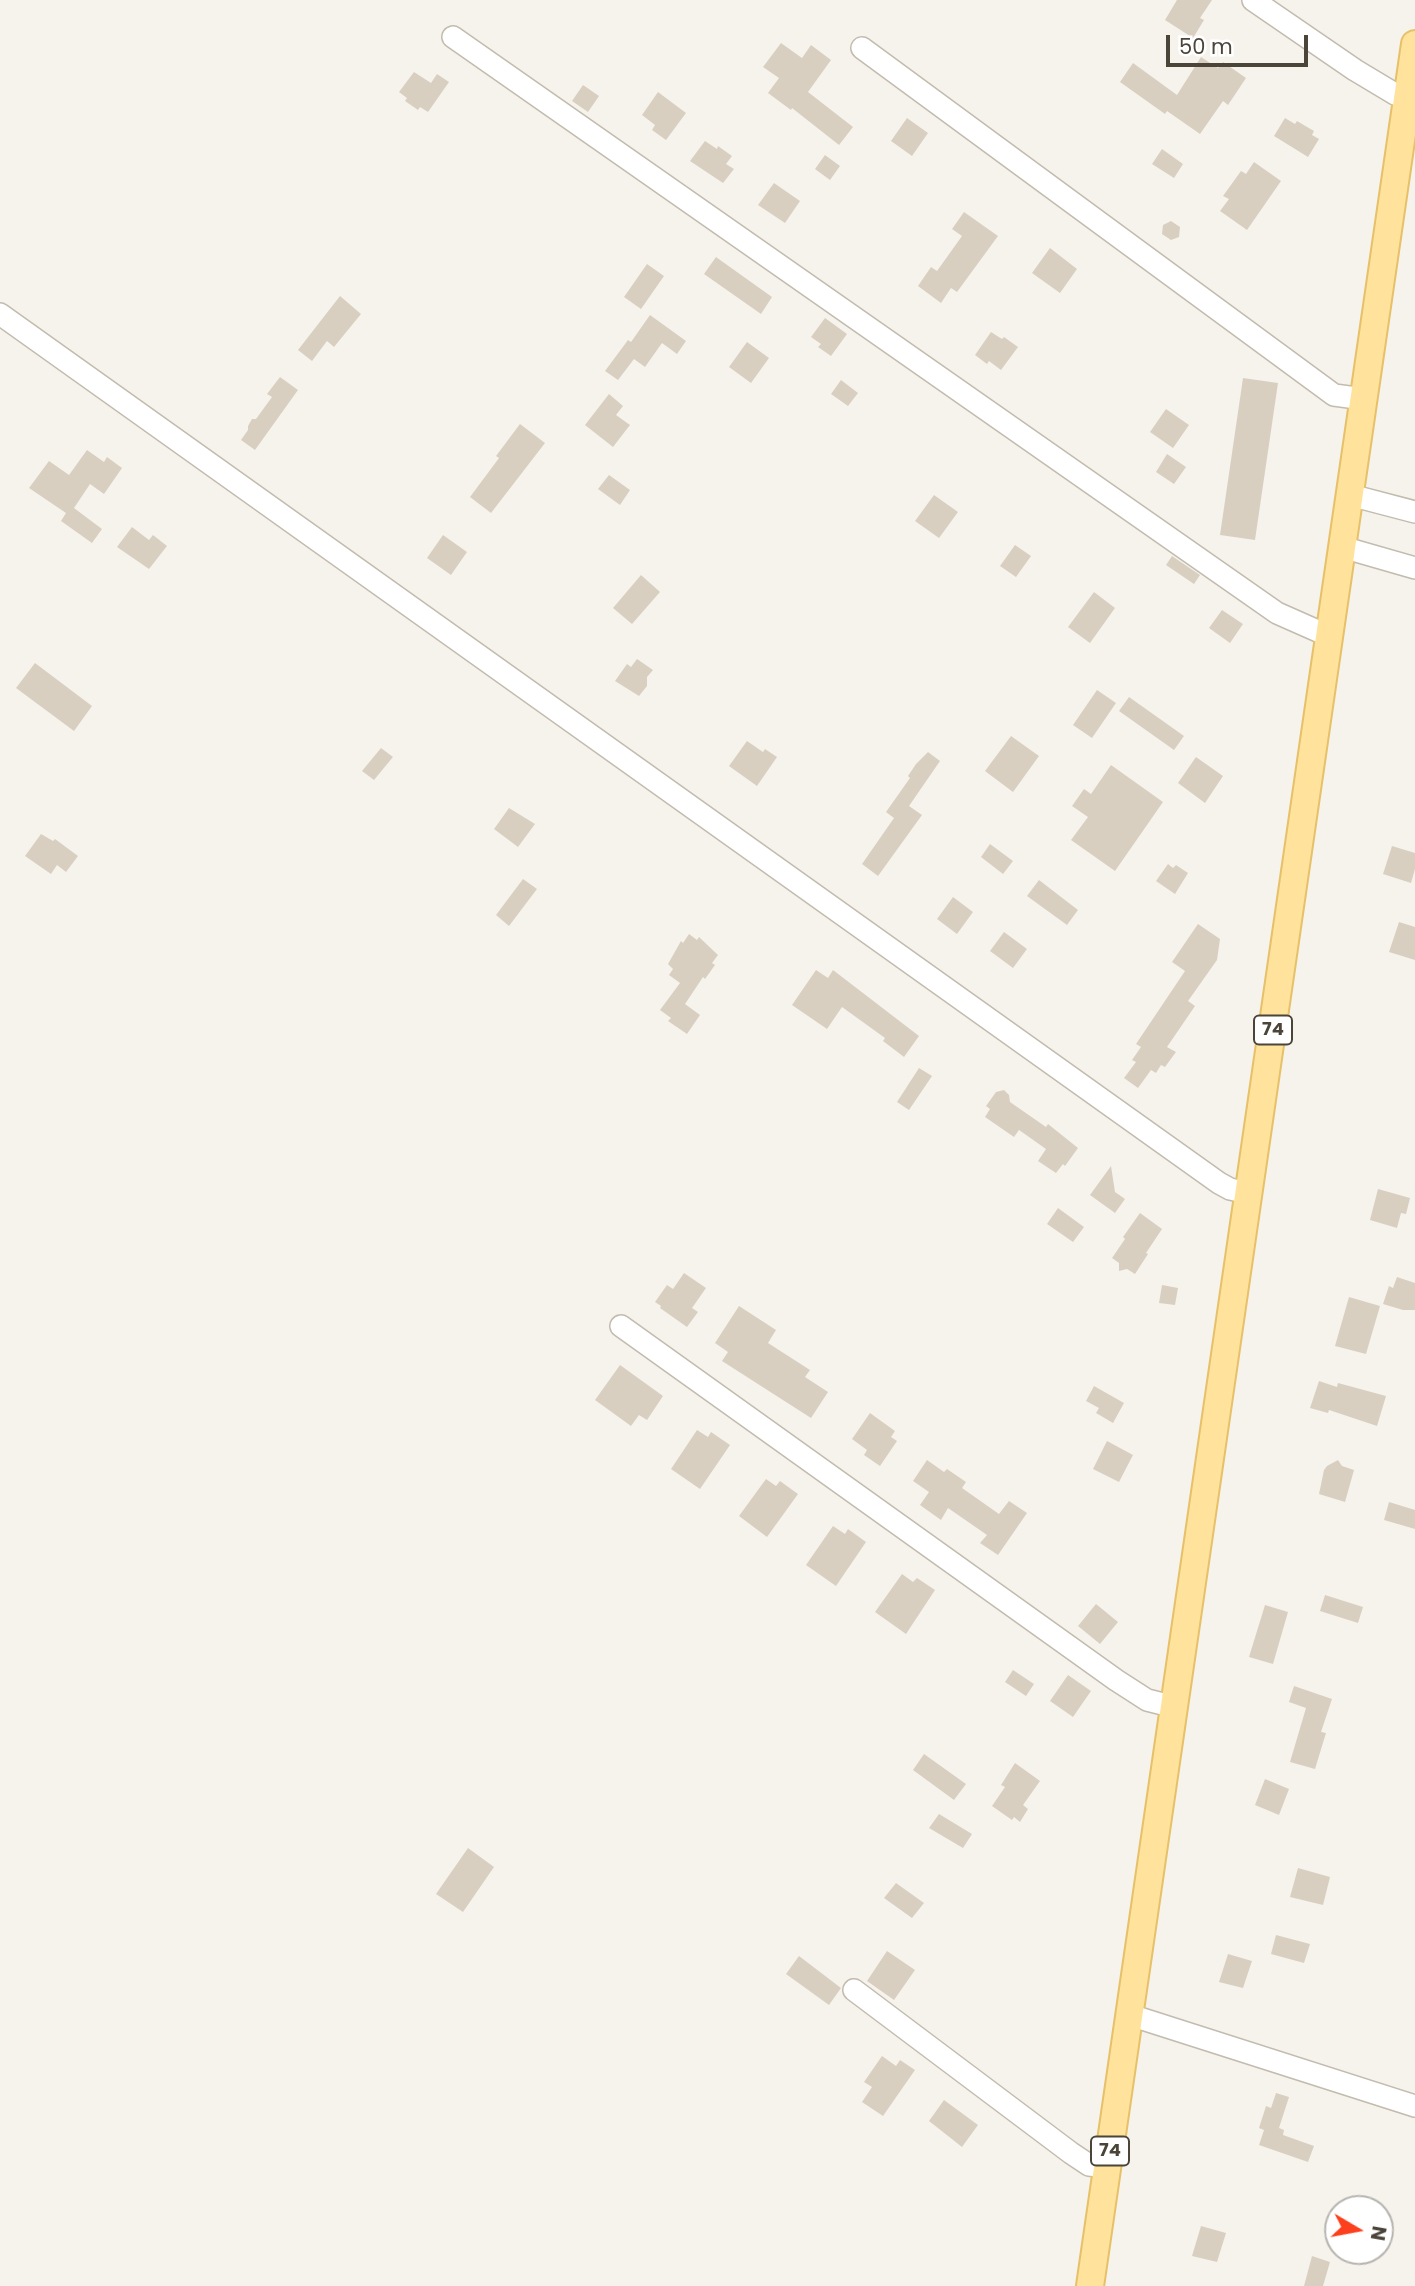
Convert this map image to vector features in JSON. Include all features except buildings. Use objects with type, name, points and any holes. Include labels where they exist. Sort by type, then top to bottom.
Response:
[{"type":"main road","name":"74","points":[[1090,2286],[1415,44]]},
{"type":"street","points":[[1253,0],[1355,70],[1395,94],[1407,97]]},
{"type":"street","points":[[453,37],[1277,613],[1329,636]]},
{"type":"street","points":[[862,48],[1334,394],[1364,399]]},
{"type":"street","points":[[0,314],[1219,1183],[1230,1189],[1249,1193]]},
{"type":"street","points":[[1350,495],[1415,512]]},
{"type":"street","points":[[1342,547],[1415,568]]},
{"type":"street","points":[[621,1326],[1116,1680],[1147,1700],[1175,1707]]},
{"type":"street","points":[[853,1990],[1071,2153],[1089,2165],[1107,2167]]},
{"type":"street","points":[[1130,2015],[1415,2106]]}]
